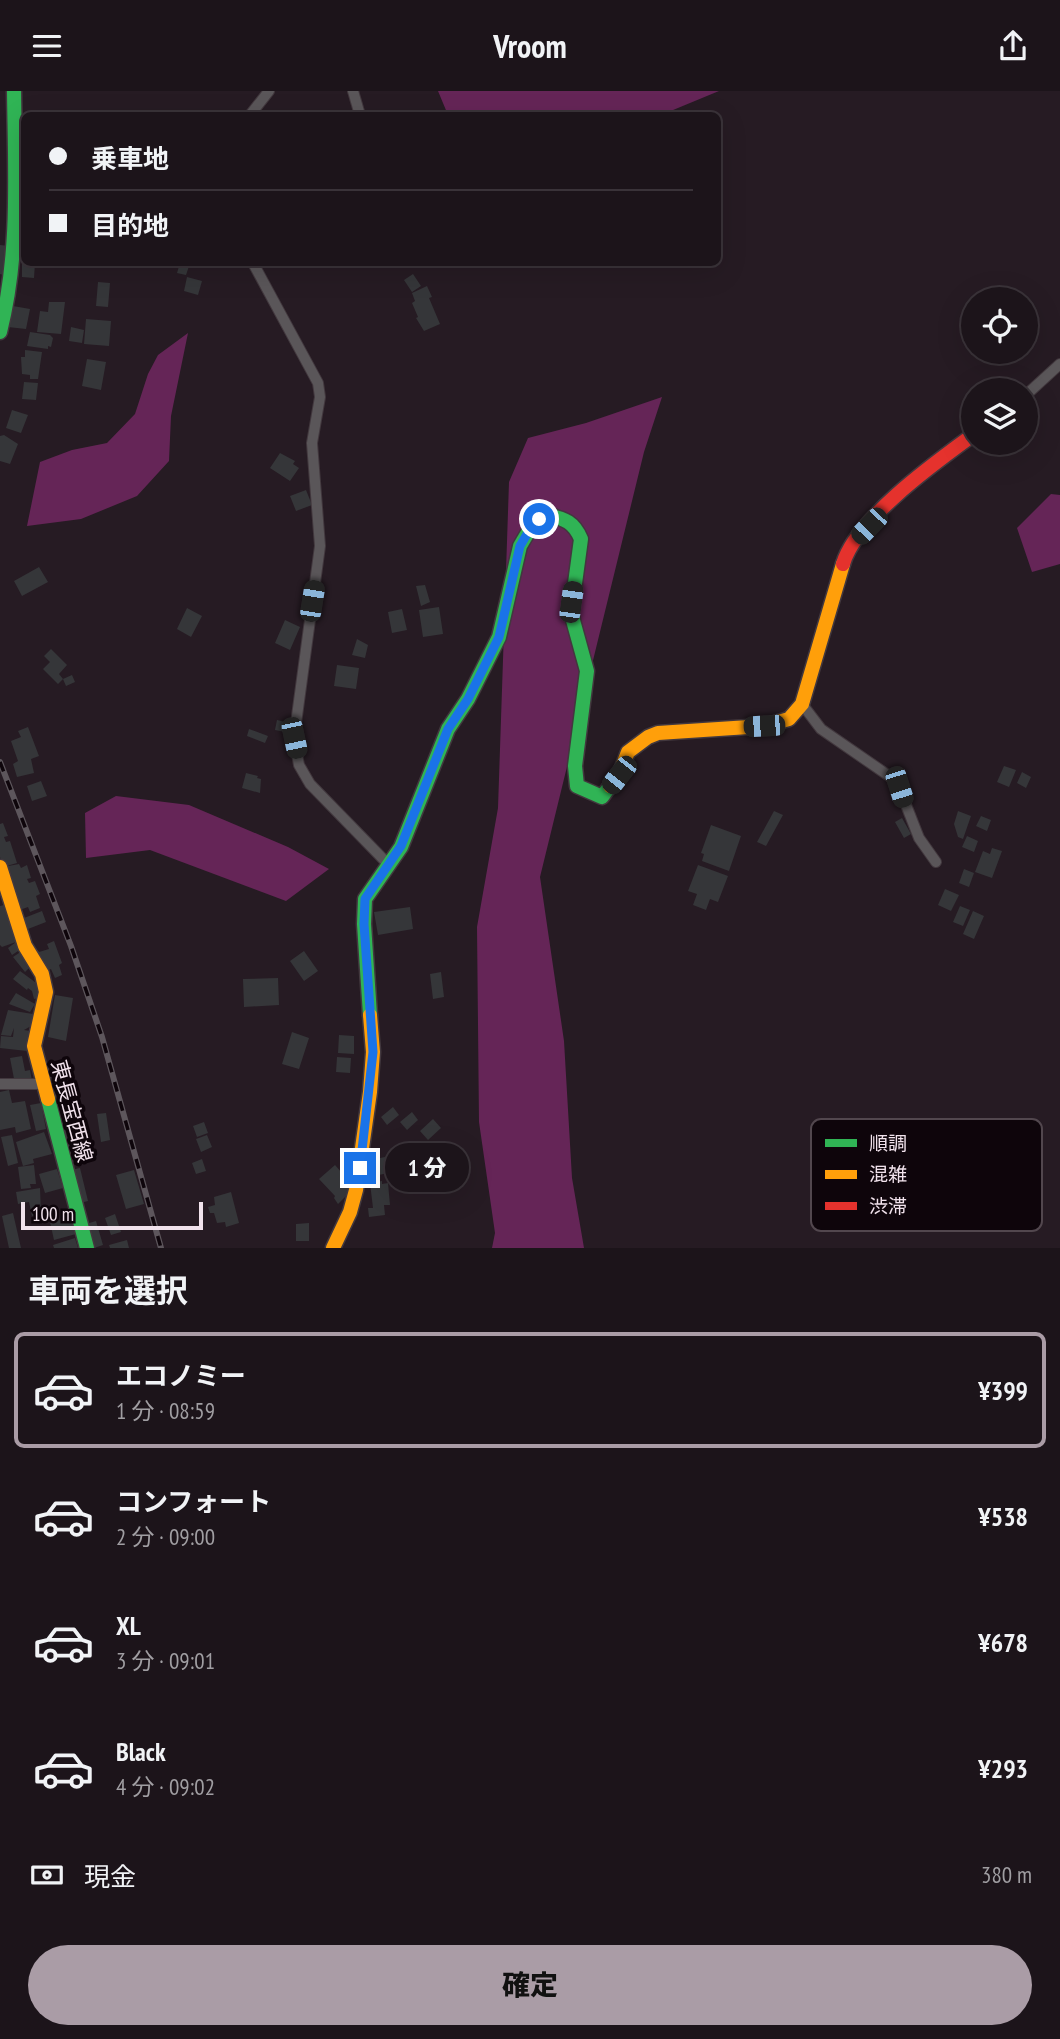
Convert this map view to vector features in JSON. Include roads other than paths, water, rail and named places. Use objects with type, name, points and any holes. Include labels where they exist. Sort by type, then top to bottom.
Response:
[{"type":"street","points":[[0,333],[6,314],[13,246],[14,91]]},
{"type":"street","points":[[252,112],[269,91]]},
{"type":"street","points":[[353,91],[359,112]]},
{"type":"street","points":[[255,266],[318,383],[320,397],[312,443],[320,546],[296,716],[294,738],[299,765],[310,785],[387,863]]},
{"type":"street","points":[[1038,384],[1060,364]]},
{"type":"street","points":[[333,1248],[350,1212],[356,1190],[371,1079],[373,1052],[364,924],[365,899],[401,846],[448,729],[468,699],[499,637],[520,546],[530,529],[548,515],[570,520],[581,531],[583,544],[571,602],[571,617],[586,656],[587,671],[575,766],[577,786],[602,797],[619,775],[628,752],[657,733],[764,726],[789,719],[802,704],[844,559],[854,542],[914,480],[961,444]]},
{"type":"street","points":[[802,704],[821,729],[892,778],[899,787],[910,820],[936,862]]},
{"type":"street","name":"東長宝西線","points":[[0,867],[25,946],[42,974],[46,992],[34,1046],[87,1248]]},
{"type":"street","points":[[0,1084],[42,1084]]},
{"type":"railway","points":[[0,762],[71,946],[102,1037],[161,1248]]}]
